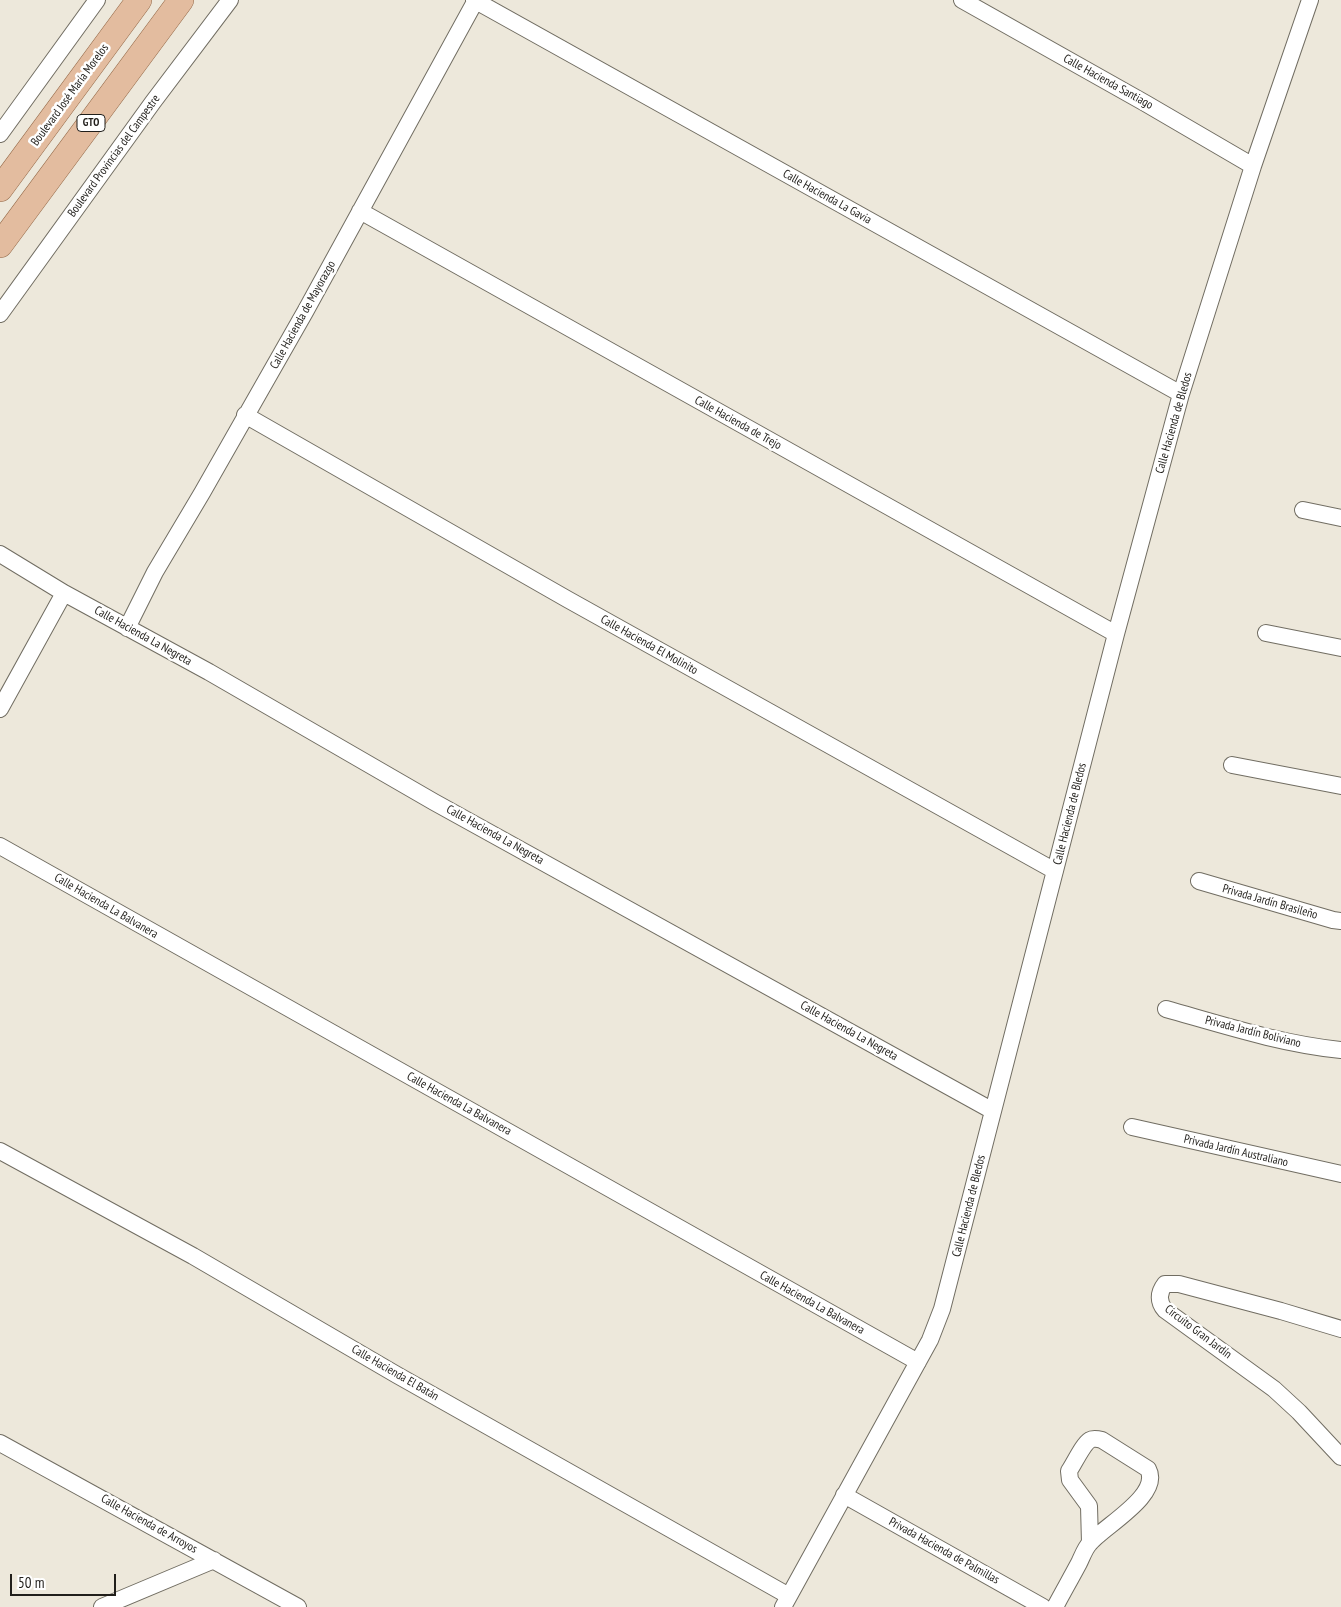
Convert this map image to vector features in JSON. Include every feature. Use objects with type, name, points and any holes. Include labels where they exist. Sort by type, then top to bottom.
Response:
[{"type":"main road","name":"Boulevard José María Morelos","points":[[0,189],[139,0]]},
{"type":"main road","name":"GTO","points":[[0,245],[181,0]]},
{"type":"street","points":[[0,134],[97,0]]},
{"type":"street","name":"Boulevard Provincias del Campestre","points":[[0,314],[153,102],[230,0]]},
{"type":"street","name":"Calle Hacienda de Mayorazgo","points":[[127,628],[155,572],[310,304],[475,0]]},
{"type":"street","name":"Calle Hacienda La Gavia","points":[[475,0],[1181,394]]},
{"type":"street","name":"Calle Hacienda Santiago","points":[[962,0],[1137,98],[1253,166]]},
{"type":"street","name":"Calle Hacienda de Bledos","points":[[786,1601],[930,1340],[942,1309],[1116,634],[1181,394],[1253,166],[1310,0]]},
{"type":"street","name":"Calle Hacienda de Trejo","points":[[360,210],[1116,634]]},
{"type":"street","name":"Calle Hacienda El Molinito","points":[[245,415],[575,603],[1055,871]]},
{"type":"street","points":[[1303,510],[1341,518]]},
{"type":"street","name":"Calle Hacienda La Negreta","points":[[0,554],[64,593],[209,672],[434,802],[993,1111]]},
{"type":"street","points":[[0,709],[64,593]]},
{"type":"street","points":[[1266,633],[1341,648]]},
{"type":"street","points":[[1232,765],[1341,786]]},
{"type":"street","name":"Calle Hacienda La Balvanera","points":[[0,846],[918,1362]]},
{"type":"street","name":"Privada Jardín Brasileño","points":[[1199,881],[1341,921]]},
{"type":"street","name":"Privada Jardín Boliviano","points":[[1166,1009],[1249,1033],[1319,1048],[1341,1050]]},
{"type":"street","name":"Privada Jardín Australiano","points":[[1132,1127],[1341,1174]]},
{"type":"street","name":"Calle Hacienda El Batán","points":[[0,1151],[193,1256],[786,1601]]},
{"type":"street","name":"Circuito Gran Jardín","points":[[1341,1329],[1273,1308],[1179,1284],[1165,1284],[1160,1294],[1160,1300],[1165,1310],[1274,1389],[1299,1412],[1341,1457]]},
{"type":"street","points":[[1055,1607],[1090,1543],[1132,1507],[1148,1488],[1151,1480],[1151,1474],[1148,1469],[1102,1440],[1095,1439],[1090,1440],[1086,1444],[1069,1471],[1069,1476],[1089,1506],[1090,1543]]},
{"type":"street","name":"Calle Hacienda de Arroyos","points":[[0,1443],[298,1607]]},
{"type":"street","name":"Privada Hacienda de Palmillas","points":[[844,1495],[1044,1607]]},
{"type":"street","points":[[102,1607],[214,1560]]}]
